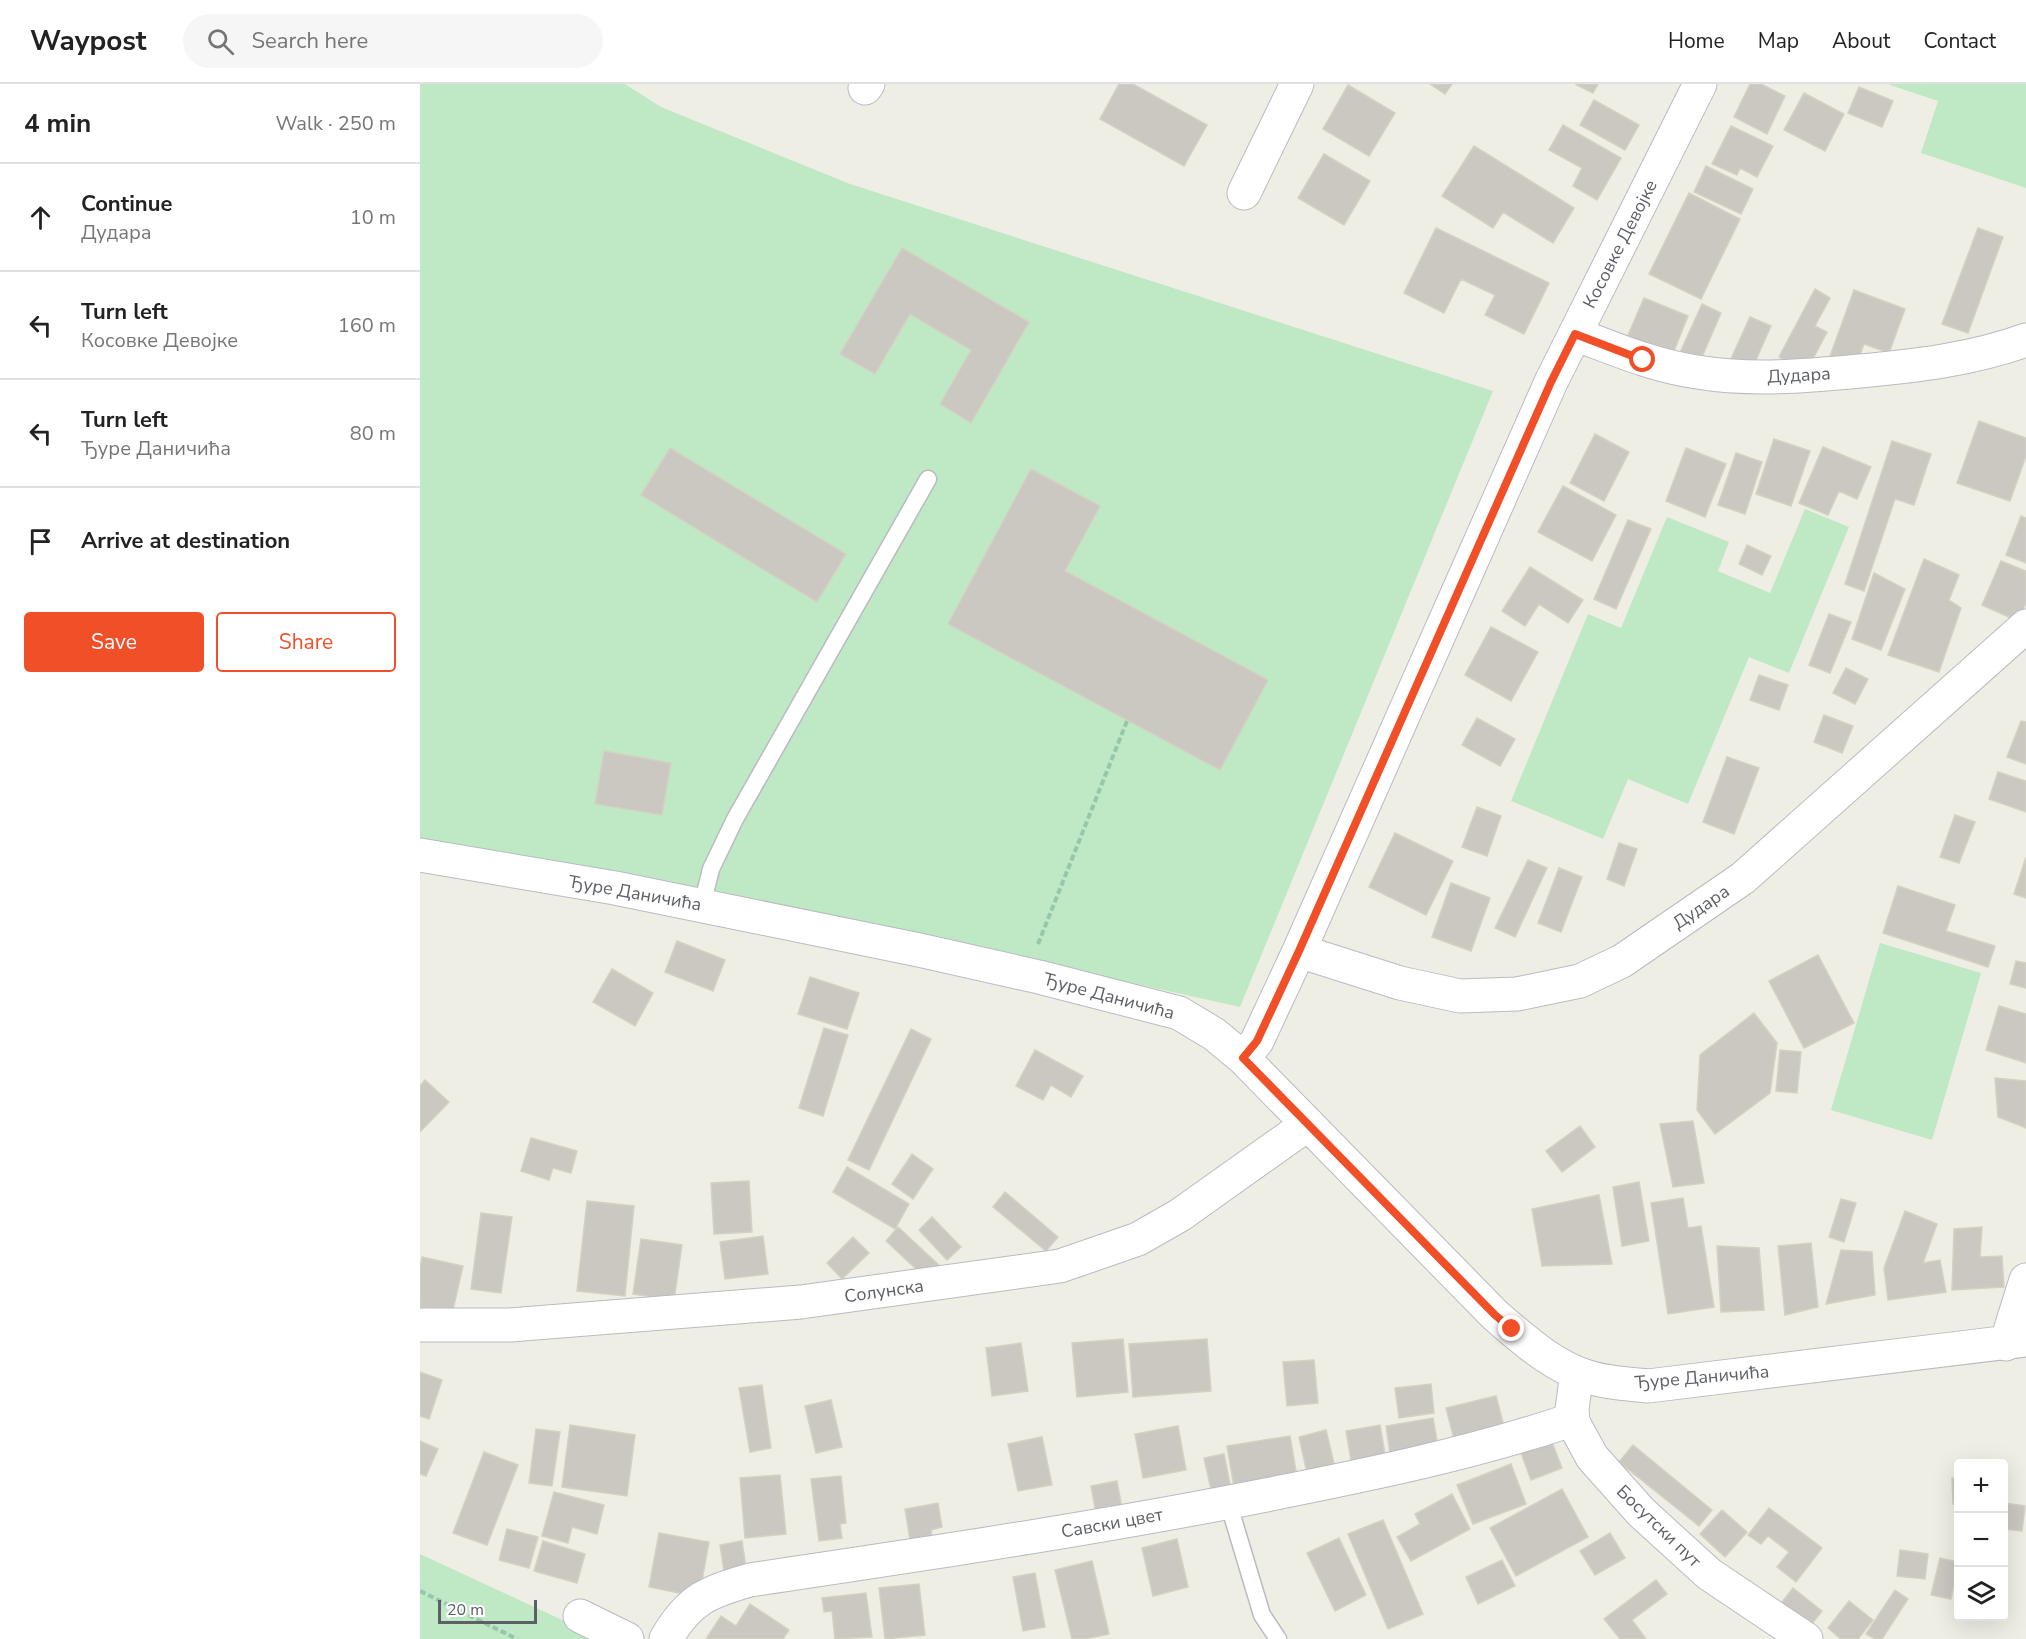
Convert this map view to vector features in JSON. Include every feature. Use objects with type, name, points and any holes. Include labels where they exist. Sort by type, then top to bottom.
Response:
[{"type":"street","points":[[1244,193],[1297,84]]},
{"type":"street","name":"Косовке Девојке","points":[[1243,1058],[1257,1041],[1299,951],[1546,393],[1700,84]]},
{"type":"street","name":"Дудара","points":[[1575,334],[1643,360],[1695,372],[1739,377],[1800,377],[1913,366],[2009,346],[2026,340]]},
{"type":"street","name":"Дудара","points":[[1299,951],[1400,983],[1460,996],[1516,994],[1580,981],[1622,961],[1743,878],[2026,626]]},
{"type":"street","name":"Ђуре Даничића","points":[[420,855],[702,905],[1039,977],[1179,1013],[1214,1034],[1243,1058],[1495,1315],[1531,1346],[1551,1359],[1577,1373],[1606,1382],[1648,1386],[2016,1342]]},
{"type":"street","name":"Солунска","points":[[420,1325],[510,1325],[801,1302],[1060,1266],[1138,1239],[1180,1215],[1308,1124]]},
{"type":"street","points":[[2016,1342],[2026,1280]]},
{"type":"street","points":[[1573,1422],[1572,1409],[1577,1373]]},
{"type":"street","name":"Савски цвет","points":[[666,1639],[676,1623],[696,1601],[715,1590],[750,1580],[979,1546],[1228,1502],[1449,1457],[1562,1423],[1573,1422]]},
{"type":"street","name":"Босутски пут","points":[[1573,1422],[1592,1457],[1641,1512],[1709,1574],[1806,1639]]},
{"type":"street","points":[[580,1616],[627,1639]]},
{"type":"lane","points":[[702,905],[711,869],[735,819],[928,479]]},
{"type":"lane","points":[[1228,1502],[1262,1615],[1278,1639]]},
{"type":"path","points":[[1039,977],[1035,967],[1038,942],[1127,721]]},
{"type":"path","points":[[420,1591],[517,1639]]},
{"type":"green space","points":[[420,84],[625,84],[661,107],[850,184],[1493,391],[1240,1007],[739,896],[420,839]]},
{"type":"green space","points":[[1887,84],[2026,84],[2026,188],[1921,153],[1938,101]]},
{"type":"green space","points":[[1805,509],[1849,527],[1789,673],[1749,657],[1688,804],[1628,779],[1603,839],[1511,801],[1588,614],[1621,628],[1667,517],[1729,542],[1718,571],[1770,593]]},
{"type":"green space","points":[[1880,943],[1981,973],[1932,1140],[1831,1110]]},
{"type":"green space","points":[[420,1554],[603,1639],[420,1639]]},
{"type":"building","points":[[1119,84],[1133,84],[1207,125],[1184,166],[1100,119]]},
{"type":"building","points":[[1430,84],[1452,84],[1445,94]]},
{"type":"building","points":[[1575,84],[1598,84],[1593,93]]},
{"type":"building","points":[[1750,84],[1761,84],[1785,96],[1767,134],[1734,117]]},
{"type":"building","points":[[1348,85],[1395,113],[1369,156],[1323,129]]},
{"type":"building","points":[[1859,87],[1893,101],[1882,127],[1848,113]]},
{"type":"building","points":[[1804,93],[1844,114],[1825,151],[1784,130]]},
{"type":"building","points":[[1594,100],[1639,125],[1625,150],[1580,125]]},
{"type":"building","points":[[1563,125],[1621,158],[1597,200],[1573,186],[1582,168],[1549,150]]},
{"type":"building","points":[[1731,126],[1773,146],[1757,177],[1740,168],[1737,175],[1712,164]]},
{"type":"building","points":[[1474,146],[1574,208],[1553,243],[1503,212],[1493,228],[1442,196]]},
{"type":"building","points":[[1324,154],[1370,181],[1344,225],[1298,198]]},
{"type":"building","points":[[1706,166],[1753,189],[1741,214],[1694,192]]},
{"type":"building","points":[[1689,193],[1740,219],[1701,299],[1649,274]]},
{"type":"building","points":[[1436,228],[1549,283],[1524,334],[1485,315],[1495,295],[1461,279],[1444,313],[1404,293]]},
{"type":"building","points":[[1978,228],[2003,237],[1968,333],[1942,324]]},
{"type":"building","points":[[902,248],[1029,322],[971,423],[940,404],[971,350],[910,314],[875,374],[840,354]]},
{"type":"building","points":[[1815,289],[1830,298],[1815,326],[1827,332],[1806,372],[1779,357]]},
{"type":"building","points":[[1854,290],[1905,309],[1889,353],[1864,344],[1855,368],[1829,359]]},
{"type":"building","points":[[1644,298],[1688,316],[1670,361],[1625,342]]},
{"type":"building","points":[[1702,304],[1721,313],[1698,366],[1678,357]]},
{"type":"building","points":[[1750,317],[1771,326],[1752,369],[1731,359]]},
{"type":"building","points":[[1979,421],[2026,438],[2026,456],[2010,501],[1957,483]]},
{"type":"building","points":[[1595,434],[1629,452],[1604,501],[1570,483]]},
{"type":"building","points":[[1774,439],[1810,451],[1791,506],[1756,494]]},
{"type":"building","points":[[1892,441],[1931,454],[1914,505],[1895,499],[1864,591],[1845,584]]},
{"type":"building","points":[[1823,447],[1871,467],[1857,499],[1839,491],[1828,515],[1799,503]]},
{"type":"building","points":[[670,448],[846,554],[817,602],[641,495]]},
{"type":"building","points":[[1686,448],[1726,464],[1705,517],[1666,501]]},
{"type":"building","points":[[1736,453],[1762,462],[1745,514],[1718,505]]},
{"type":"building","points":[[1031,469],[1100,506],[1065,571],[1268,680],[1220,770],[948,624]]},
{"type":"building","points":[[1563,486],[1616,515],[1592,561],[1538,532]]},
{"type":"building","points":[[2021,516],[2026,518],[2026,563],[2006,555]]},
{"type":"building","points":[[1628,520],[1651,529],[1616,609],[1594,599]]},
{"type":"building","points":[[1747,545],[1771,556],[1762,575],[1739,564]]},
{"type":"building","points":[[1924,559],[1959,575],[1949,600],[1961,608],[1939,672],[1888,655]]},
{"type":"building","points":[[2001,561],[2026,571],[2026,603],[2018,621],[1982,605]]},
{"type":"building","points":[[1530,567],[1583,600],[1568,623],[1539,604],[1525,626],[1502,611]]},
{"type":"building","points":[[1874,573],[1905,589],[1881,650],[1852,639]]},
{"type":"building","points":[[1829,614],[1851,622],[1830,673],[1809,665]]},
{"type":"building","points":[[1491,627],[1538,652],[1511,701],[1465,675]]},
{"type":"building","points":[[1846,668],[1868,679],[1855,704],[1833,693]]},
{"type":"building","points":[[1759,675],[1788,685],[1779,710],[1750,700]]},
{"type":"building","points":[[1824,715],[1853,726],[1842,753],[1814,742]]},
{"type":"building","points":[[1477,718],[1515,739],[1500,766],[1462,745]]},
{"type":"building","points":[[2021,721],[2026,722],[2026,764],[2007,757]]},
{"type":"building","points":[[604,751],[671,763],[662,815],[595,804]]},
{"type":"building","points":[[1727,757],[1759,768],[1734,834],[1703,822]]},
{"type":"building","points":[[1998,772],[2026,781],[2026,812],[1989,799]]},
{"type":"building","points":[[1477,807],[1501,816],[1487,856],[1462,847]]},
{"type":"building","points":[[1955,815],[1975,822],[1959,863],[1940,857]]},
{"type":"building","points":[[1395,833],[1453,861],[1426,915],[1369,887]]},
{"type":"building","points":[[1619,843],[1637,849],[1624,886],[1607,879]]},
{"type":"building","points":[[2026,857],[2026,898],[2014,894]]},
{"type":"building","points":[[1528,860],[1547,868],[1515,937],[1495,928]]},
{"type":"building","points":[[1559,868],[1582,877],[1561,932],[1538,923]]},
{"type":"building","points":[[1451,883],[1490,898],[1471,951],[1432,937]]},
{"type":"building","points":[[1898,886],[1955,905],[1946,931],[1995,946],[1988,967],[1883,933]]},
{"type":"building","points":[[677,941],[725,960],[713,991],[665,972]]},
{"type":"building","points":[[1818,955],[1854,1023],[1804,1048],[1769,981]]},
{"type":"building","points":[[2016,961],[2026,963],[2026,988],[2010,984]]},
{"type":"building","points":[[612,969],[653,993],[635,1026],[593,1002]]},
{"type":"building","points":[[810,977],[859,993],[847,1029],[798,1014]]},
{"type":"building","points":[[1999,1006],[2026,1014],[2026,1063],[1986,1050]]},
{"type":"building","points":[[1754,1013],[1777,1043],[1770,1093],[1715,1134],[1697,1110],[1700,1055]]},
{"type":"building","points":[[824,1028],[848,1035],[823,1116],[799,1108]]},
{"type":"building","points":[[911,1029],[931,1039],[869,1170],[848,1160]]},
{"type":"building","points":[[1035,1050],[1083,1076],[1071,1097],[1051,1085],[1043,1100],[1016,1086]]},
{"type":"building","points":[[1780,1050],[1801,1052],[1797,1093],[1776,1091]]},
{"type":"building","points":[[1995,1078],[2026,1081],[2026,1128],[1998,1117]]},
{"type":"building","points":[[425,1080],[449,1102],[420,1132],[420,1086]]},
{"type":"building","points":[[1693,1121],[1704,1183],[1673,1187],[1660,1124]]},
{"type":"building","points":[[1580,1126],[1595,1147],[1562,1172],[1546,1151]]},
{"type":"building","points":[[531,1138],[577,1151],[571,1173],[553,1168],[549,1180],[521,1171]]},
{"type":"building","points":[[912,1154],[933,1169],[913,1199],[892,1184]]},
{"type":"building","points":[[847,1167],[909,1204],[895,1229],[833,1192]]},
{"type":"building","points":[[749,1181],[752,1232],[714,1234],[711,1183]]},
{"type":"building","points":[[1639,1182],[1649,1241],[1622,1246],[1613,1187]]},
{"type":"building","points":[[1005,1192],[1058,1237],[1046,1251],[993,1207]]},
{"type":"building","points":[[1599,1195],[1612,1264],[1542,1266],[1532,1209]]},
{"type":"building","points":[[1683,1198],[1688,1228],[1701,1226],[1714,1307],[1668,1314],[1651,1203]]},
{"type":"building","points":[[1841,1199],[1856,1203],[1844,1242],[1829,1237]]},
{"type":"building","points":[[587,1201],[634,1206],[625,1296],[577,1291]]},
{"type":"building","points":[[1905,1211],[1937,1224],[1923,1263],[1940,1260],[1946,1292],[1888,1300],[1884,1268]]},
{"type":"building","points":[[481,1213],[512,1217],[501,1293],[471,1289]]},
{"type":"building","points":[[932,1217],[961,1247],[947,1260],[919,1230]]},
{"type":"building","points":[[898,1227],[941,1267],[928,1280],[886,1241]]},
{"type":"building","points":[[1982,1227],[1980,1257],[2002,1256],[2004,1287],[1952,1290],[1954,1229]]},
{"type":"building","points":[[763,1236],[768,1274],[725,1279],[720,1242]]},
{"type":"building","points":[[853,1237],[869,1253],[842,1279],[827,1263]]},
{"type":"building","points":[[641,1239],[682,1245],[674,1300],[633,1294]]},
{"type":"building","points":[[1811,1243],[1818,1307],[1785,1315],[1778,1246]]},
{"type":"building","points":[[1717,1246],[1759,1248],[1764,1310],[1721,1312]]},
{"type":"building","points":[[1841,1250],[1872,1252],[1875,1295],[1826,1304]]},
{"type":"building","points":[[422,1257],[463,1266],[452,1314],[420,1307]]},
{"type":"building","points":[[1123,1339],[1128,1392],[1077,1397],[1072,1343]]},
{"type":"building","points":[[1207,1339],[1211,1391],[1133,1397],[1129,1344]]},
{"type":"building","points":[[1021,1343],[1028,1391],[992,1396],[986,1348]]},
{"type":"building","points":[[1314,1360],[1318,1403],[1287,1406],[1283,1362]]},
{"type":"building","points":[[420,1372],[442,1380],[429,1419],[420,1416]]},
{"type":"building","points":[[1431,1384],[1434,1413],[1399,1418],[1395,1388]]},
{"type":"building","points":[[762,1385],[771,1448],[750,1452],[739,1388]]},
{"type":"building","points":[[1496,1396],[1506,1434],[1456,1447],[1446,1408]]},
{"type":"building","points":[[831,1400],[842,1447],[816,1453],[805,1406]]},
{"type":"building","points":[[1433,1418],[1439,1452],[1391,1460],[1386,1426]]},
{"type":"building","points":[[570,1425],[635,1435],[627,1496],[562,1487]]},
{"type":"building","points":[[1380,1425],[1386,1460],[1352,1466],[1346,1431]]},
{"type":"building","points":[[1178,1426],[1186,1470],[1143,1478],[1135,1434]]},
{"type":"building","points":[[536,1429],[560,1432],[552,1486],[529,1483]]},
{"type":"building","points":[[1326,1430],[1337,1476],[1309,1482],[1299,1437]]},
{"type":"building","points":[[1290,1436],[1298,1483],[1235,1493],[1227,1446]]},
{"type":"building","points":[[1042,1437],[1052,1485],[1018,1491],[1008,1444]]},
{"type":"building","points":[[420,1441],[438,1449],[426,1476],[420,1474]]},
{"type":"building","points":[[1552,1442],[1562,1468],[1531,1480],[1521,1453]]},
{"type":"building","points":[[1633,1445],[1712,1510],[1699,1526],[1619,1462]]},
{"type":"building","points":[[484,1452],[518,1465],[487,1545],[453,1533]]},
{"type":"building","points":[[1224,1454],[1231,1489],[1212,1494],[1204,1458]]},
{"type":"building","points":[[1511,1464],[1526,1504],[1473,1524],[1457,1485]]},
{"type":"building","points":[[780,1475],[786,1534],[745,1538],[740,1478]]},
{"type":"building","points":[[841,1476],[846,1523],[840,1524],[842,1538],[819,1541],[811,1479]]},
{"type":"building","points":[[1952,1478],[1954,1478],[1954,1504]]},
{"type":"building","points":[[1117,1481],[1123,1514],[1097,1519],[1091,1486]]},
{"type":"building","points":[[1562,1489],[1588,1537],[1516,1576],[1490,1528]]},
{"type":"building","points":[[554,1492],[604,1505],[597,1534],[572,1527],[568,1543],[542,1536]]},
{"type":"building","points":[[1452,1494],[1470,1529],[1411,1561],[1397,1537],[1420,1524],[1415,1514]]},
{"type":"building","points":[[938,1503],[942,1527],[931,1530],[934,1549],[912,1552],[905,1509]]},
{"type":"building","points":[[2008,1504],[2025,1506],[2022,1531],[2008,1529]]},
{"type":"building","points":[[1769,1508],[1822,1548],[1796,1582],[1777,1567],[1789,1552],[1768,1536],[1761,1544],[1748,1535]]},
{"type":"building","points":[[1722,1510],[1747,1532],[1725,1557],[1700,1534]]},
{"type":"building","points":[[1383,1520],[1423,1614],[1388,1629],[1348,1534]]},
{"type":"building","points":[[507,1529],[538,1537],[529,1568],[499,1560]]},
{"type":"building","points":[[659,1533],[709,1542],[699,1597],[649,1587]]},
{"type":"building","points":[[1610,1533],[1625,1558],[1595,1575],[1580,1551]]},
{"type":"building","points":[[1339,1538],[1366,1595],[1335,1611],[1307,1553]]},
{"type":"building","points":[[1177,1539],[1188,1587],[1153,1596],[1142,1548]]},
{"type":"building","points":[[543,1541],[585,1554],[577,1583],[534,1571]]},
{"type":"building","points":[[742,1541],[747,1574],[725,1578],[720,1545]]},
{"type":"building","points":[[1900,1550],[1928,1554],[1925,1579],[1897,1576]]},
{"type":"building","points":[[1940,1558],[1954,1561],[1951,1599],[1931,1595]]},
{"type":"building","points":[[1502,1560],[1515,1586],[1478,1604],[1466,1577]]},
{"type":"building","points":[[1092,1561],[1109,1634],[1072,1639],[1055,1570]]},
{"type":"building","points":[[1035,1573],[1045,1627],[1023,1631],[1013,1577]]},
{"type":"building","points":[[1656,1580],[1667,1594],[1632,1620],[1646,1639],[1620,1639],[1604,1619]]},
{"type":"building","points":[[919,1584],[925,1635],[885,1639],[879,1588]]},
{"type":"building","points":[[1793,1588],[1822,1611],[1807,1630],[1778,1607]]},
{"type":"building","points":[[1895,1590],[1908,1599],[1882,1639],[1875,1639],[1866,1634]]},
{"type":"building","points":[[866,1593],[872,1637],[835,1639],[832,1611],[824,1612],[822,1598]]},
{"type":"building","points":[[1849,1601],[1873,1620],[1858,1639],[1841,1639],[1828,1628]]},
{"type":"building","points":[[750,1604],[789,1630],[783,1639],[706,1639],[721,1616],[736,1626]]},
{"type":"route","points":[[1512,1329],[1495,1315],[1243,1058],[1257,1041],[1299,951],[1551,382],[1575,334],[1643,360]]}]
